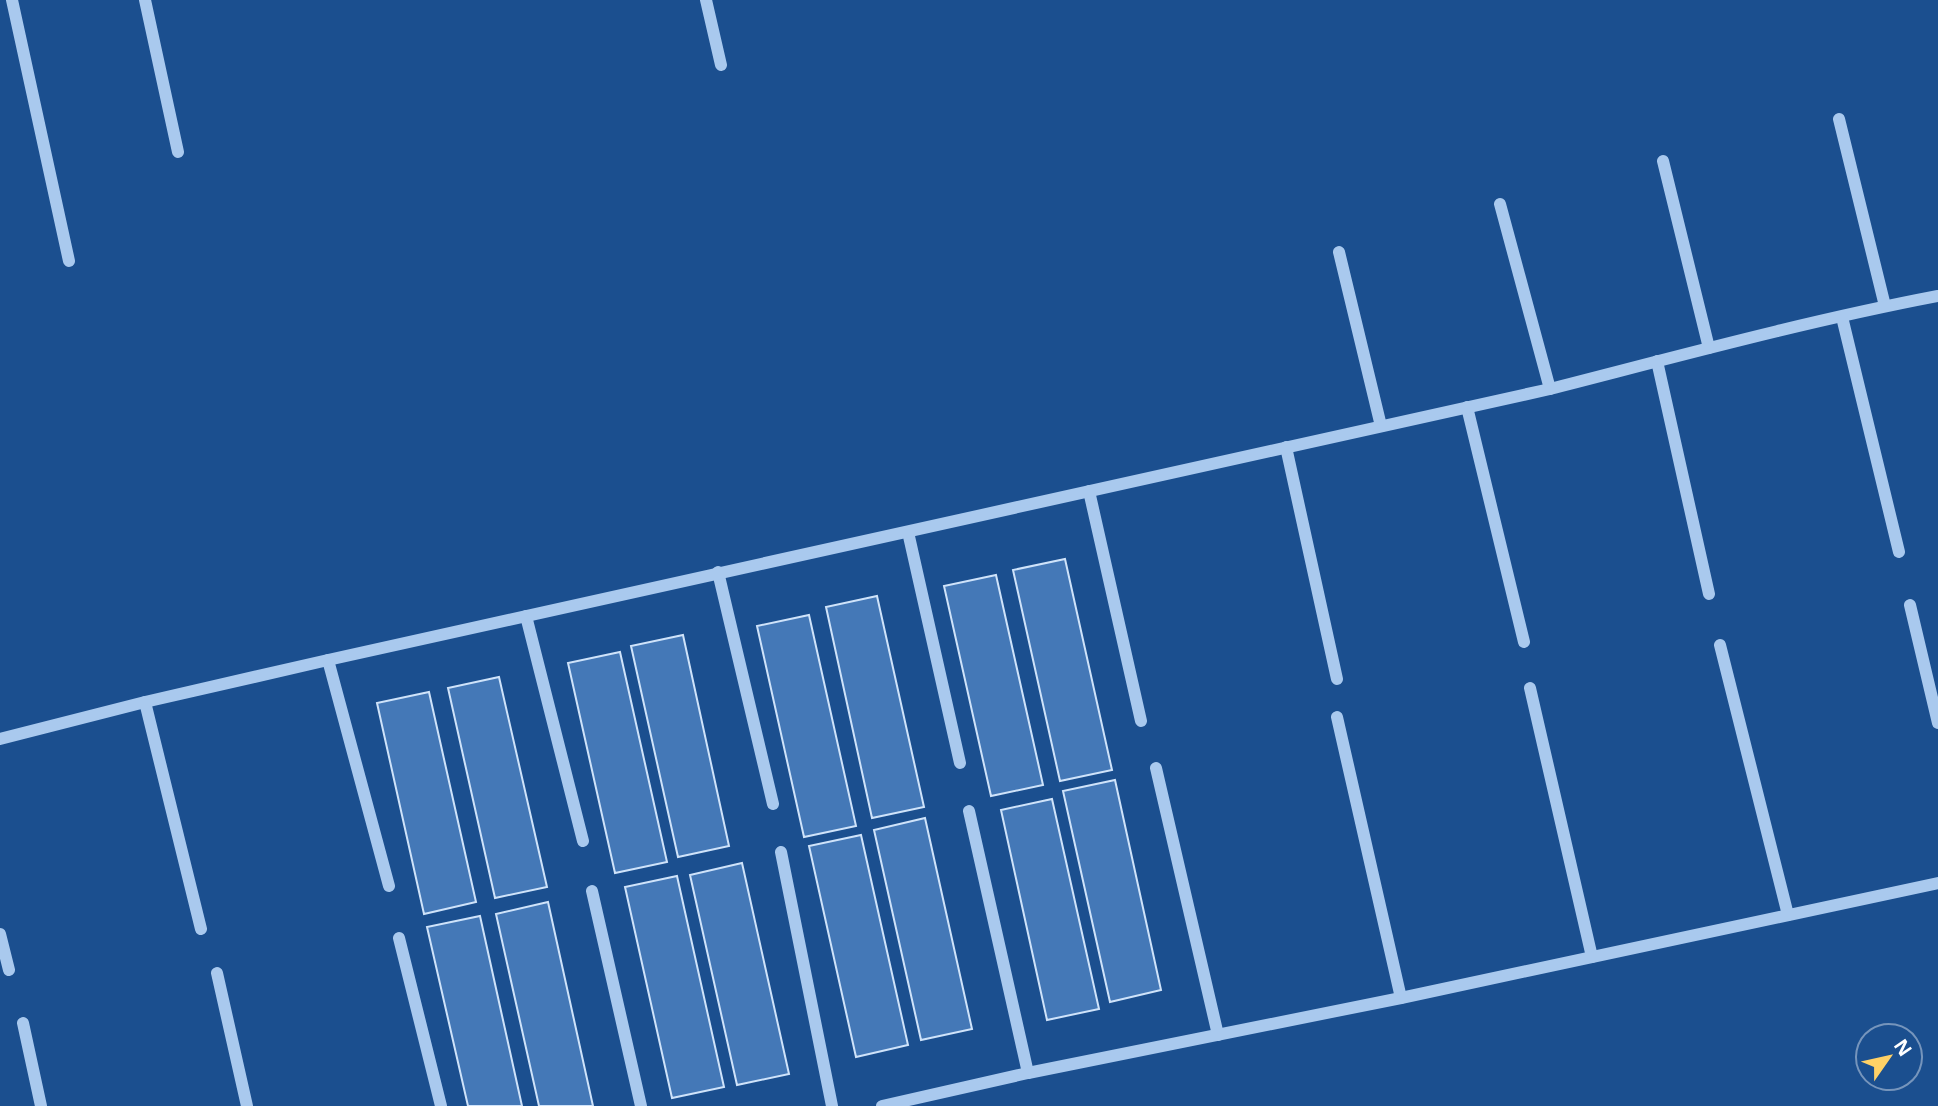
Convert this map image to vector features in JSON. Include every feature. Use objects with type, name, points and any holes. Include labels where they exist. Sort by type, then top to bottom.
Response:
[{"type":"street","points":[[12,0],[69,261]]},
{"type":"street","points":[[145,0],[178,152]]},
{"type":"street","points":[[706,0],[721,65]]},
{"type":"street","points":[[1839,119],[1885,306]]},
{"type":"street","points":[[1663,160],[1709,348]]},
{"type":"street","points":[[1500,204],[1550,389]]},
{"type":"street","points":[[1339,252],[1381,426]]},
{"type":"street","points":[[0,739],[328,660],[1550,389],[1709,348],[1938,296]]},
{"type":"street","points":[[1842,317],[1899,552]]},
{"type":"street","points":[[1657,361],[1709,594]]},
{"type":"street","points":[[1467,407],[1524,642]]},
{"type":"street","points":[[1286,447],[1337,680]]},
{"type":"street","points":[[1089,491],[1141,721]]},
{"type":"street","points":[[908,532],[960,763]]},
{"type":"street","points":[[718,572],[773,804]]},
{"type":"street","points":[[1910,604],[1938,723]]},
{"type":"street","points":[[526,616],[583,841]]},
{"type":"street","points":[[1720,645],[1788,915]]},
{"type":"street","points":[[328,660],[390,886]]},
{"type":"street","points":[[1530,688],[1592,957]]},
{"type":"street","points":[[145,702],[201,929]]},
{"type":"street","points":[[1338,717],[1401,998]]},
{"type":"street","points":[[1156,768],[1217,1035]]},
{"type":"street","points":[[969,811],[1028,1073]]},
{"type":"street","points":[[780,852],[832,1106]]},
{"type":"street","points":[[882,1106],[1028,1073],[1401,998],[1938,883]]},
{"type":"street","points":[[592,891],[641,1106]]},
{"type":"street","points":[[0,934],[9,970]]},
{"type":"street","points":[[399,938],[441,1106]]},
{"type":"street","points":[[217,973],[247,1106]]},
{"type":"street","points":[[23,1023],[41,1106]]},
{"type":"building","points":[[1065,559],[1112,770],[1060,781],[1013,570]]},
{"type":"building","points":[[996,575],[1043,785],[991,796],[944,586]]},
{"type":"building","points":[[877,596],[924,807],[872,818],[826,607]]},
{"type":"building","points":[[809,615],[856,826],[804,837],[757,626]]},
{"type":"building","points":[[683,635],[729,846],[678,857],[631,646]]},
{"type":"building","points":[[620,652],[667,862],[615,873],[568,663]]},
{"type":"building","points":[[499,677],[547,887],[495,898],[448,688]]},
{"type":"building","points":[[429,692],[476,902],[424,914],[377,703]]},
{"type":"building","points":[[1115,780],[1161,990],[1110,1002],[1063,791]]},
{"type":"building","points":[[1052,799],[1099,1009],[1047,1020],[1001,810]]},
{"type":"building","points":[[925,818],[972,1029],[921,1040],[874,830]]},
{"type":"building","points":[[861,835],[908,1045],[856,1057],[809,846]]},
{"type":"building","points":[[742,863],[789,1074],[737,1085],[690,875]]},
{"type":"building","points":[[677,876],[724,1087],[672,1098],[625,887]]},
{"type":"building","points":[[548,902],[593,1106],[539,1106],[496,914]]},
{"type":"building","points":[[480,916],[522,1106],[468,1106],[427,927]]}]
